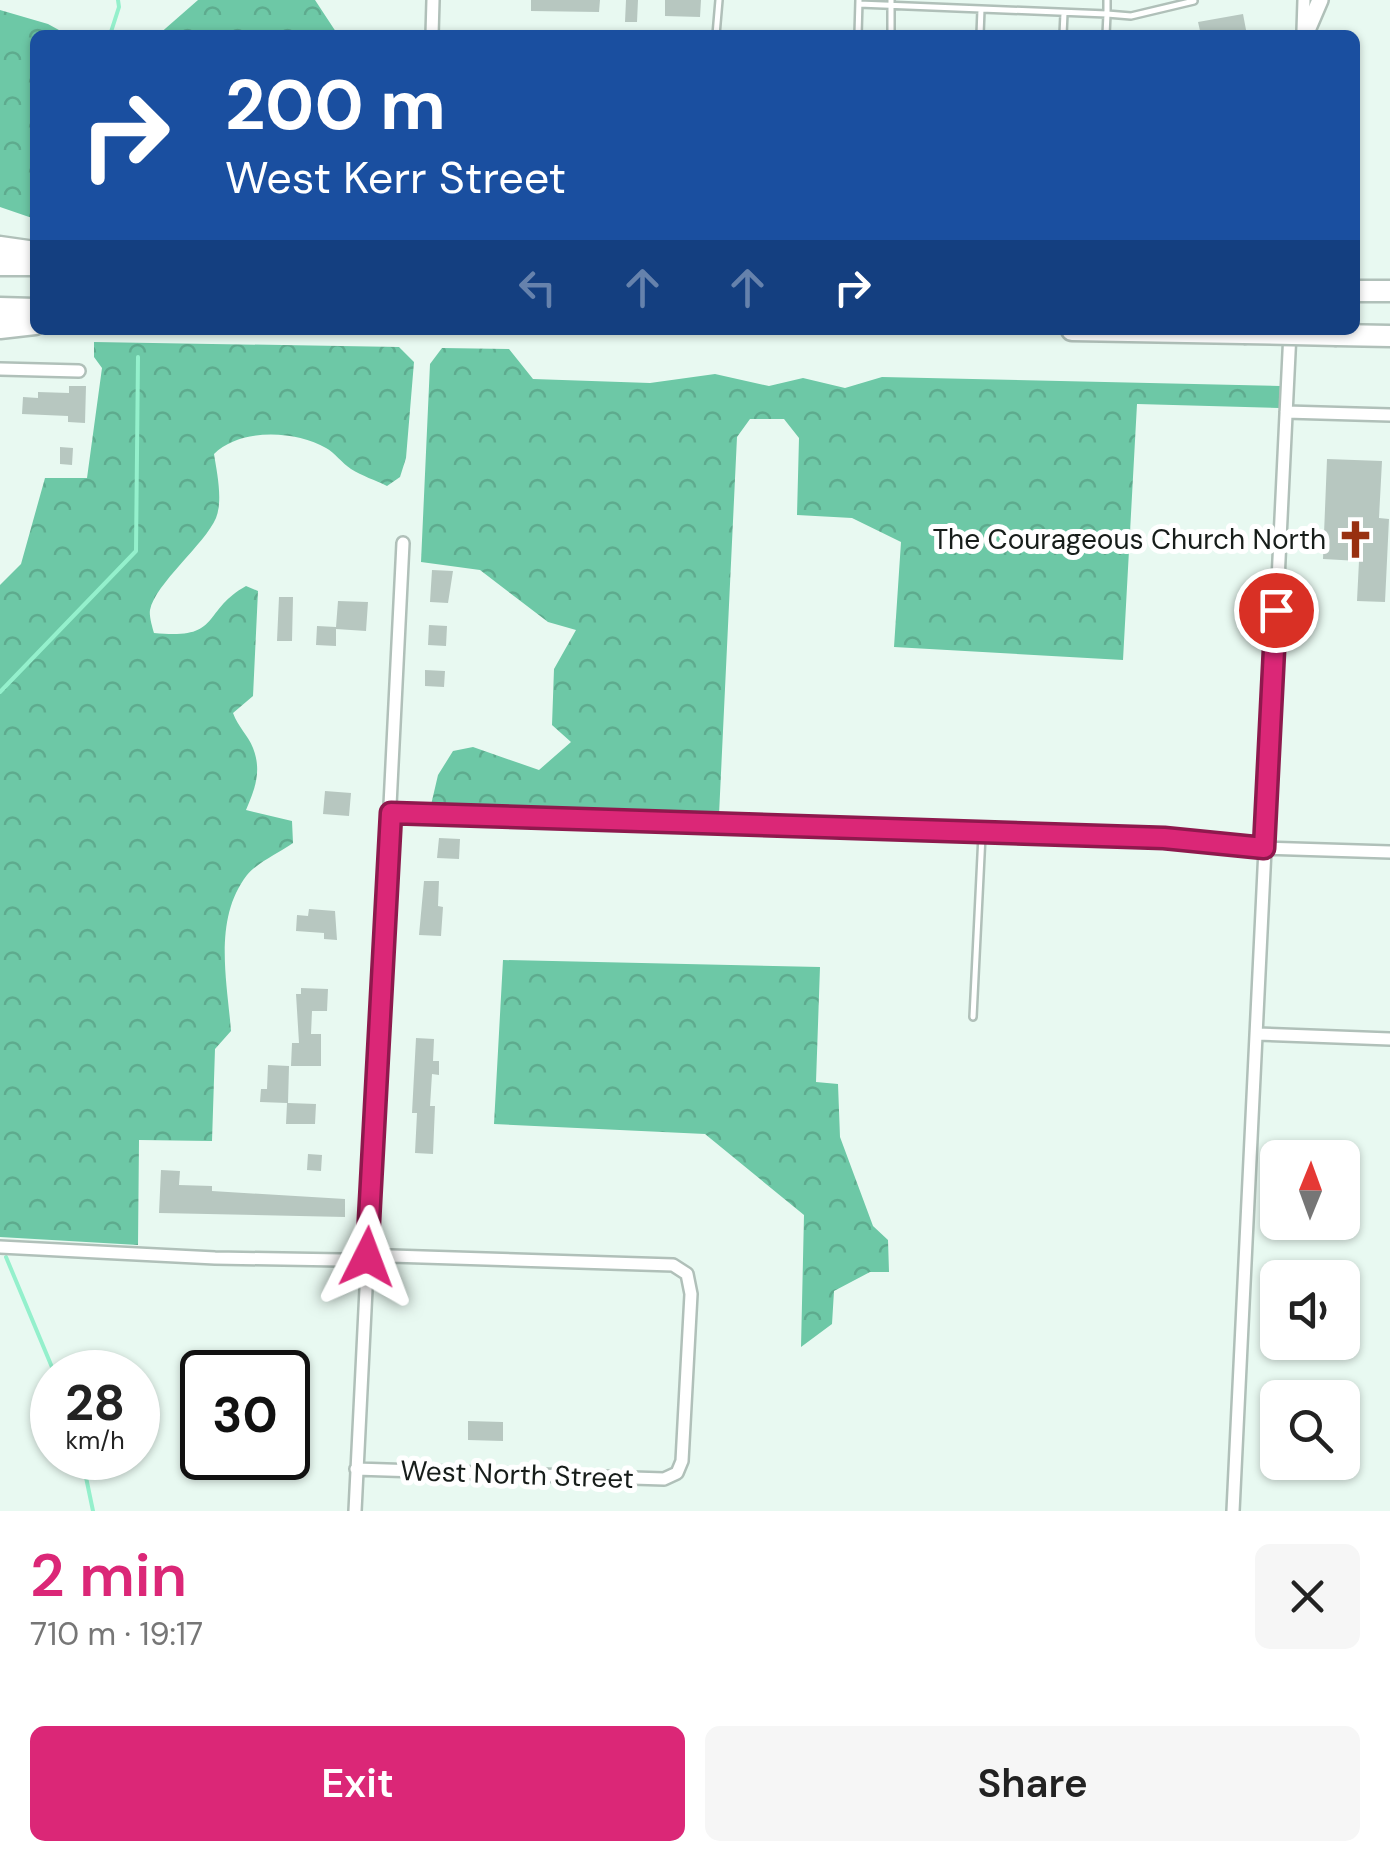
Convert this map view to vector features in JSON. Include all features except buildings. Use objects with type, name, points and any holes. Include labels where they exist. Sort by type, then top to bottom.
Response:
[{"type":"highway","points":[[0,247],[30,251]]},
{"type":"highway","points":[[0,265],[30,265]]},
{"type":"highway","points":[[1360,291],[1390,292]]},
{"type":"highway","points":[[0,308],[30,309]]},
{"type":"highway","points":[[0,328],[30,325]]},
{"type":"highway","points":[[1338,335],[1390,336]]},
{"type":"street","points":[[432,30],[434,0]]},
{"type":"street","points":[[1304,0],[1304,30]]},
{"type":"street","points":[[1306,30],[1320,0]]},
{"type":"street","points":[[1233,1511],[1290,335]]},
{"type":"street","points":[[0,368],[79,371]]},
{"type":"street","points":[[1286,412],[1390,415]]},
{"type":"street","points":[[354,1511],[403,543]]},
{"type":"street","points":[[391,813],[1200,840],[1264,848],[1390,852]]},
{"type":"street","points":[[1258,1034],[1390,1038]]},
{"type":"street","points":[[0,1247],[215,1258],[367,1257]]},
{"type":"street","name":"West North Street","points":[[356,1469],[664,1478],[677,1472],[682,1461],[689,1331],[686,1274],[673,1266],[367,1257]]},
{"type":"lane","points":[[717,30],[720,0]]},
{"type":"lane","points":[[1106,30],[1107,0]]},
{"type":"lane","points":[[858,30],[859,2],[1131,16],[1194,1]]},
{"type":"lane","points":[[891,3],[891,30]]},
{"type":"lane","points":[[980,30],[981,10]]},
{"type":"lane","points":[[1063,30],[1064,13]]},
{"type":"lane","points":[[973,1017],[982,832]]},
{"type":"green space","points":[[198,0],[315,0],[335,30],[164,30]]},
{"type":"green space","points":[[0,10],[59,30],[30,30],[30,217],[0,207]]},
{"type":"green space","points":[[94,342],[399,347],[414,362],[406,458],[400,477],[387,486],[351,469],[326,448],[284,435],[253,436],[225,446],[214,454],[219,495],[216,518],[161,588],[150,610],[154,633],[191,632],[209,622],[222,605],[246,586],[258,591],[253,696],[233,713],[256,756],[255,787],[246,810],[292,821],[293,843],[247,875],[230,911],[225,971],[231,1031],[215,1049],[212,1141],[139,1140],[138,1245],[0,1237],[0,585],[21,564],[45,478],[87,478],[102,368],[94,357]]},
{"type":"green space","points":[[442,348],[509,349],[533,379],[650,383],[715,374],[769,386],[803,378],[845,388],[882,377],[1280,386],[1279,408],[1137,404],[1123,660],[894,647],[901,542],[852,518],[797,515],[799,438],[784,419],[750,419],[737,437],[719,815],[431,805],[438,775],[453,751],[473,747],[539,770],[571,742],[552,725],[554,669],[576,630],[548,622],[480,570],[421,562],[430,364]]},
{"type":"green space","points":[[503,960],[820,967],[816,1082],[838,1084],[840,1137],[873,1226],[888,1240],[889,1272],[870,1272],[834,1291],[832,1324],[801,1347],[804,1215],[705,1134],[494,1124]]},
{"type":"waterway","points":[[112,30],[118,0]]},
{"type":"waterway","points":[[0,692],[136,551],[138,357]]},
{"type":"waterway","points":[[6,1257],[45,1350]]},
{"type":"waterway","points":[[87,1480],[93,1511]]},
{"type":"place","name":"The Courageous Church North","points":[[1356,539]]},
{"type":"route","points":[[367,1257],[391,813],[1164,838],[1264,848],[1276,610]]}]
